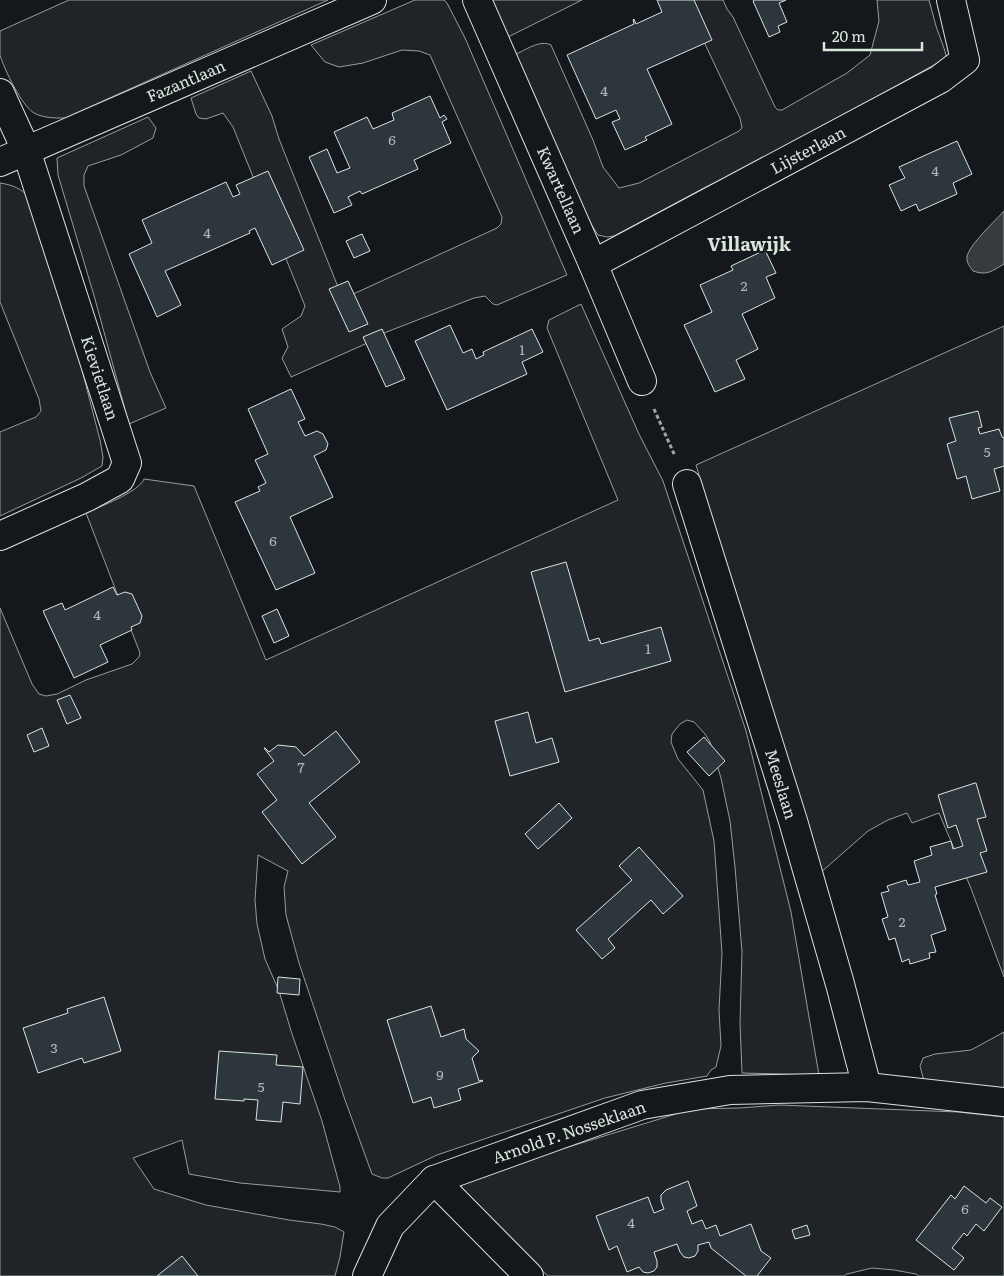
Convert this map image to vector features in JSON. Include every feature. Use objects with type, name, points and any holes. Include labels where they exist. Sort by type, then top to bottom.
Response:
[{"type":"street","name":"Fazantlaan","points":[[0,162],[372,0]]},
{"type":"street","name":"Kwartellaan","points":[[477,0],[593,264],[642,381]]},
{"type":"street","name":"Lijsterlaan","points":[[593,264],[940,79],[965,60],[951,0]]},
{"type":"street","name":"Kievietlaan","points":[[0,93],[26,150],[127,463],[120,479],[87,497],[0,536]]},
{"type":"street","name":"Meeslaan","points":[[687,484],[793,821],[840,984],[867,1087]]},
{"type":"street","name":"Arnold P. Nosseklaan","points":[[367,1276],[390,1226],[434,1180],[642,1105],[730,1090],[867,1087],[1004,1102]]},
{"type":"street","points":[[434,1180],[529,1276]]},
{"type":"path","points":[[642,381],[687,484]]},
{"type":"shaded area","points":[[69,0],[328,0],[65,118],[45,117],[37,115],[29,109],[14,87],[0,55],[0,31]]},
{"type":"shaded area","points":[[415,0],[444,0],[447,3],[465,38],[567,275],[497,305],[493,304],[485,296],[474,298],[384,333],[372,341],[291,377],[282,358],[288,347],[282,329],[301,316],[305,306],[233,127],[223,113],[206,119],[199,118],[191,98],[251,71],[272,116],[279,139],[340,292],[349,296],[497,228],[501,224],[502,217],[430,55],[419,51],[402,50],[363,63],[339,67],[325,62],[311,45]]},
{"type":"shaded area","points":[[489,0],[582,0],[506,38]]},
{"type":"shaded area","points":[[682,0],[723,0],[778,110],[782,110],[847,73],[870,55],[879,21],[877,0],[929,0],[946,56],[941,61],[772,155],[704,188],[614,236],[598,235],[582,209],[514,55],[537,44],[551,45],[603,167],[619,188],[639,183],[742,128],[740,118],[695,23]]},
{"type":"shaded area","points":[[148,117],[156,128],[153,138],[121,155],[88,166],[84,175],[84,186],[150,372],[166,408],[129,424],[95,299],[58,175],[57,158]]},
{"type":"shaded area","points":[[0,183],[23,191],[32,201],[44,222],[103,457],[102,466],[81,478],[0,516],[0,432],[36,417],[41,411],[39,399],[0,302]]},
{"type":"shaded area","points":[[1004,211],[1004,264],[986,273],[973,271],[967,261],[972,246]]},
{"type":"shaded area","points":[[581,304],[639,434],[663,481],[746,731],[791,912],[819,1075],[742,1073],[740,1023],[742,952],[730,821],[721,778],[710,742],[694,722],[687,720],[680,724],[672,734],[671,742],[678,759],[703,790],[714,841],[722,953],[719,1010],[721,1046],[716,1067],[707,1076],[666,1083],[605,1098],[437,1155],[388,1178],[372,1174],[299,963],[286,915],[284,887],[288,871],[258,855],[255,900],[257,924],[265,959],[279,991],[322,1121],[340,1192],[240,1183],[189,1174],[182,1140],[133,1158],[154,1189],[206,1205],[321,1224],[335,1227],[344,1232],[335,1276],[0,1276],[0,608],[32,684],[39,694],[46,696],[57,694],[86,680],[132,664],[139,657],[140,653],[86,513],[127,494],[141,484],[144,479],[194,486],[266,660],[618,500],[547,328],[549,320]]},
{"type":"shaded area","points":[[1004,326],[1004,977],[970,886],[939,813],[912,823],[907,813],[888,820],[868,831],[819,874],[696,465]]},
{"type":"shaded area","points":[[1004,1032],[1004,1090],[924,1081],[920,1066],[923,1058],[935,1054],[971,1050]]},
{"type":"shaded area","points":[[779,1105],[958,1112],[1004,1117],[1004,1276],[919,1276],[894,1270],[872,1268],[844,1276],[548,1276],[465,1200],[462,1195],[461,1186],[474,1178],[692,1109]]},
{"type":"building","points":[[657,0],[694,0],[712,40],[647,69],[672,124],[645,137],[647,140],[625,150],[612,122],[620,119],[616,110],[596,119],[567,55],[634,24],[634,19],[636,24],[662,12]]},
{"type":"building","points":[[754,0],[786,0],[779,3],[787,22],[778,26],[780,32],[769,37]]},
{"type":"building","points":[[430,96],[440,118],[444,115],[447,119],[442,122],[451,143],[414,160],[418,169],[362,194],[360,191],[348,197],[352,205],[334,213],[309,157],[327,149],[337,173],[350,168],[334,132],[367,117],[373,129],[394,120],[392,113]]},
{"type":"building","points":[[957,141],[972,174],[953,183],[957,194],[919,211],[916,204],[901,211],[889,185],[905,178],[899,167]]},
{"type":"building","points":[[268,171],[304,250],[272,265],[255,228],[249,231],[250,233],[165,271],[181,305],[157,317],[129,254],[152,243],[142,220],[226,182],[233,197],[240,194],[236,185]]},
{"type":"building","points":[[362,234],[370,251],[354,258],[346,241]]},
{"type":"building","points":[[765,250],[776,273],[766,277],[775,298],[742,314],[758,349],[736,360],[745,379],[715,392],[684,325],[712,312],[700,285],[733,270],[731,266]]},
{"type":"building","points":[[348,281],[368,324],[349,332],[329,289]]},
{"type":"building","points":[[450,325],[463,353],[472,349],[476,359],[484,355],[483,352],[532,329],[543,352],[522,362],[527,374],[447,410],[415,341]]},
{"type":"building","points":[[382,329],[405,379],[386,387],[363,337]]},
{"type":"building","points":[[291,389],[305,419],[298,422],[305,436],[317,431],[323,434],[328,444],[326,450],[314,456],[333,497],[290,517],[315,573],[276,590],[235,502],[260,491],[258,487],[266,483],[255,460],[268,454],[248,409]]},
{"type":"building","points":[[978,411],[982,427],[978,428],[980,434],[999,429],[1004,438],[1004,466],[994,469],[1000,491],[972,499],[966,476],[957,479],[947,444],[956,441],[949,418]]},
{"type":"building","points":[[566,562],[589,641],[599,638],[601,644],[661,627],[671,661],[565,692],[531,572]]},
{"type":"building","points":[[113,587],[117,595],[125,592],[132,594],[142,616],[140,623],[131,627],[132,630],[100,645],[108,662],[74,678],[43,611],[62,603],[65,610]]},
{"type":"building","points":[[277,609],[289,636],[274,643],[262,616]]},
{"type":"building","points":[[70,695],[81,718],[67,724],[57,700]]},
{"type":"building","points":[[528,712],[536,743],[552,738],[559,762],[510,776],[495,721]]},
{"type":"building","points":[[42,728],[49,746],[34,752],[27,735]]},
{"type":"building","points":[[336,731],[360,762],[309,803],[336,837],[302,864],[262,812],[277,800],[257,774],[274,761],[264,748],[269,752],[278,745],[296,747],[304,756]]},
{"type":"building","points":[[704,737],[725,761],[709,776],[687,752]]},
{"type":"building","points":[[976,783],[986,817],[977,819],[987,851],[980,853],[987,872],[935,887],[937,894],[935,895],[946,930],[931,935],[936,952],[929,953],[930,958],[910,964],[909,959],[902,962],[895,938],[889,940],[882,919],[888,917],[881,893],[889,891],[887,886],[906,880],[908,885],[920,882],[914,861],[932,855],[930,847],[951,841],[953,849],[963,846],[956,825],[948,828],[938,795]]},
{"type":"building","points":[[559,803],[572,818],[538,849],[525,834]]},
{"type":"building","points":[[639,847],[683,896],[663,914],[651,900],[608,939],[615,948],[602,959],[576,930],[632,880],[619,866]]},
{"type":"building","points":[[278,977],[300,979],[299,995],[277,993]]},
{"type":"building","points":[[104,997],[121,1051],[84,1063],[82,1058],[38,1073],[23,1028],[68,1013],[67,1009]]},
{"type":"building","points":[[431,1006],[441,1037],[464,1029],[466,1039],[479,1051],[472,1058],[479,1081],[483,1081],[458,1089],[461,1100],[434,1108],[431,1097],[413,1103],[387,1020]]},
{"type":"building","points":[[219,1051],[277,1055],[276,1065],[303,1067],[300,1104],[283,1102],[281,1122],[256,1120],[258,1100],[215,1099]]},
{"type":"building","points":[[688,1181],[697,1206],[687,1211],[692,1224],[702,1220],[706,1229],[716,1225],[720,1236],[751,1224],[761,1251],[771,1258],[757,1276],[746,1276],[711,1248],[709,1242],[698,1245],[698,1251],[695,1256],[689,1258],[684,1257],[677,1244],[654,1252],[657,1267],[654,1271],[648,1273],[643,1272],[639,1267],[627,1272],[617,1246],[609,1250],[596,1216],[648,1197],[654,1213],[664,1209],[661,1195],[666,1190]]},
{"type":"building","points":[[964,1186],[986,1203],[990,1198],[1002,1207],[984,1231],[976,1224],[967,1236],[964,1233],[952,1248],[964,1258],[954,1270],[916,1240],[951,1195],[955,1199]]},
{"type":"building","points":[[807,1225],[810,1235],[795,1239],[792,1230]]},
{"type":"building","points":[[182,1256],[198,1276],[157,1276]]},
{"type":"district","name":"Villawijk","points":[[749,245]]}]
